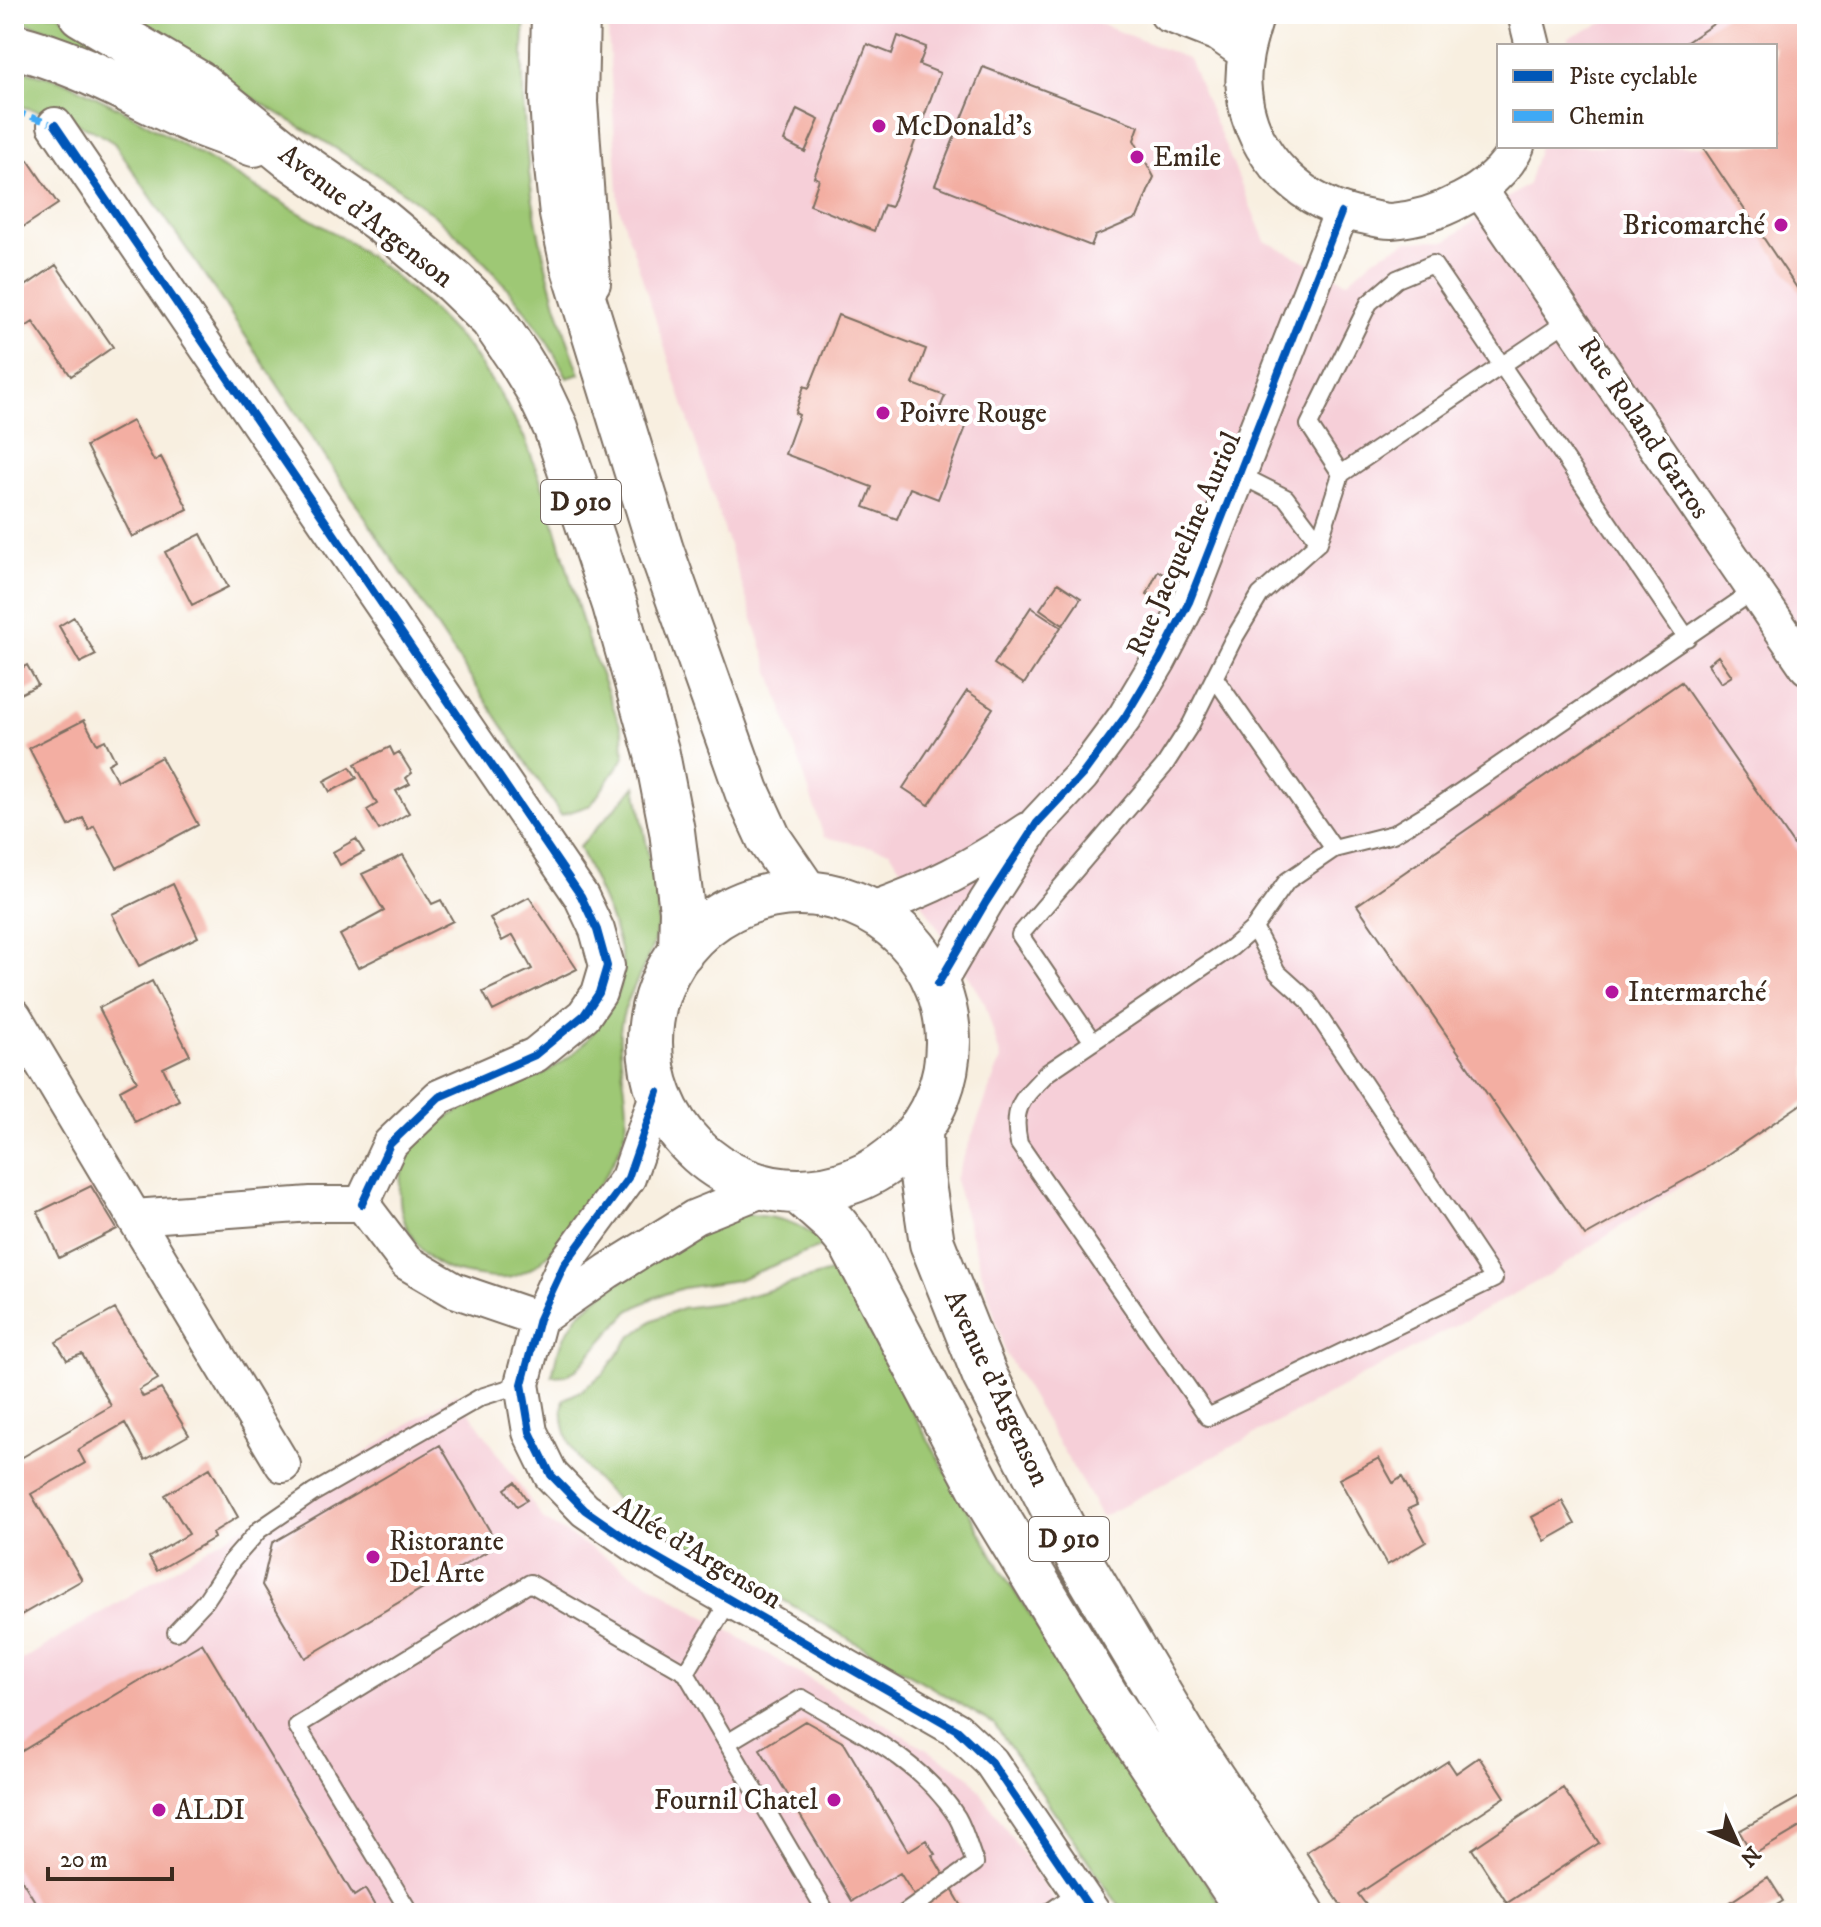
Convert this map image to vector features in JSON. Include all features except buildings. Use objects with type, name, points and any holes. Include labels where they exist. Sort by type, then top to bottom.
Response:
[{"type":"main road","name":"Avenue d'Argenson","points":[[81,14],[198,83],[290,157],[379,219],[454,282],[492,319],[537,388],[556,428],[610,590],[657,754],[672,831],[682,910],[681,952]]},
{"type":"main road","name":"D 910","points":[[554,14],[552,98],[562,214],[573,265],[661,550],[747,791],[769,839],[806,893]]},
{"type":"main road","points":[[14,46],[55,57],[181,116],[290,157]]},
{"type":"main road","points":[[806,893],[839,898],[869,910],[910,941],[938,984],[947,1021],[948,1059],[939,1097],[920,1131],[887,1163],[845,1184],[783,1190],[721,1170],[683,1136],[658,1092],[650,1056],[651,1019],[662,983],[681,952],[715,919],[758,898],[806,893]]},
{"type":"main road","name":"Avenue d'Argenson","points":[[920,1131],[921,1170],[932,1243],[985,1376],[1095,1585],[1186,1739],[1302,1913]]},
{"type":"main road","name":"Avenue d'Argenson","points":[[783,1190],[834,1223],[852,1245],[987,1500],[1109,1701],[1250,1913]]},
{"type":"street","points":[[582,14],[580,102],[597,347]]},
{"type":"street","points":[[1167,14],[1218,34],[1244,52]]},
{"type":"street","points":[[1257,14],[1244,52],[1244,93],[1255,132],[1276,167],[1306,194],[1341,213],[1389,221],[1437,213],[1480,190],[1516,148]]},
{"type":"street","points":[[55,125],[581,896],[604,954],[607,966],[599,993],[584,1015],[535,1055],[439,1097],[390,1144],[362,1204]]},
{"type":"street","name":"Rue Roland Garros","points":[[1480,190],[1807,667]]},
{"type":"street","name":"Rue Jacqueline Auriol","points":[[938,984],[1037,823],[1091,763],[1125,717],[1159,660],[1189,602],[1341,213]]},
{"type":"street","name":"Rue Jacqueline Auriol","points":[[869,910],[958,874],[1037,823]]},
{"type":"street","points":[[14,1016],[283,1465]]},
{"type":"street","name":"Allée d’Argenson","points":[[658,1092],[628,1178],[564,1265],[539,1319],[522,1384],[530,1432],[551,1475],[577,1501],[640,1548],[957,1730],[991,1762],[1086,1902]]},
{"type":"street","points":[[362,1204],[406,1262],[454,1290],[539,1319],[608,1271],[695,1217],[783,1190]]},
{"type":"street","points":[[134,1217],[311,1204],[362,1204]]},
{"type":"lane","points":[[1341,474],[1309,425],[1369,303],[1397,279],[1433,264],[1687,638]]},
{"type":"lane","points":[[1093,1042],[1020,935],[1164,766],[1191,724],[1233,640],[1260,595],[1319,542],[1341,474],[1569,320]]},
{"type":"lane","points":[[1240,475],[1286,498],[1319,542]]},
{"type":"lane","points":[[1254,928],[1277,972],[1308,1000],[1494,1279],[1208,1417],[1019,1144],[1014,1122],[1023,1097],[1047,1073],[1231,948],[1254,928],[1287,881],[1334,849],[1393,834],[1755,590]]},
{"type":"lane","points":[[1215,678],[1334,849]]},
{"type":"lane","points":[[176,1632],[206,1600],[231,1562],[259,1530],[313,1493],[481,1397],[522,1384]]},
{"type":"lane","points":[[410,1913],[297,1726],[530,1583],[686,1673],[827,1913]]},
{"type":"lane","points":[[686,1673],[730,1599]]},
{"type":"lane","points":[[727,1743],[802,1698],[891,1751],[929,1781],[958,1819],[975,1863],[905,1913]]},
{"type":"lane","points":[[1048,1913],[1086,1902]]},
{"type":"shaded area","points":[[607,14],[1075,14],[1189,59],[1265,241],[1347,282],[1374,258],[1408,241],[1447,240],[1528,184],[1538,148],[1777,148],[1777,44],[1567,44],[1569,37],[1625,14],[1807,14],[1807,1099],[1551,1274],[1102,1517],[1005,1352],[955,1180],[1001,1059],[985,1004],[890,851],[824,837],[619,207]]},
{"type":"shaded area","points":[[456,1393],[544,1520],[969,1775],[1063,1913],[14,1913],[14,1665],[346,1465]]},
{"type":"green space","points":[[14,14],[58,14],[119,53],[14,19]]},
{"type":"green space","points":[[111,14],[525,14],[523,106],[532,197],[551,286],[580,374],[567,378],[520,303],[479,257],[413,199],[336,148]]},
{"type":"green space","points":[[14,68],[67,82],[130,114],[346,240],[391,273],[469,348],[525,439],[547,498],[587,638],[623,733],[624,758],[591,805],[561,815],[225,305],[114,143],[66,119],[14,105]]},
{"type":"green space","points":[[636,786],[658,911],[654,942],[628,1000],[620,1031],[627,1108],[621,1146],[575,1221],[536,1265],[519,1275],[506,1278],[447,1269],[423,1252],[407,1227],[401,1209],[401,1175],[412,1148],[432,1128],[457,1112],[544,1073],[569,1057],[586,1041],[609,1010],[622,977],[620,948],[608,912],[579,847]]},
{"type":"green space","points":[[742,1214],[787,1221],[806,1230],[825,1245],[737,1280],[683,1288],[653,1298],[629,1311],[576,1370],[566,1375],[552,1376],[565,1336],[578,1315],[598,1297],[696,1229]]},
{"type":"green space","points":[[837,1270],[1004,1575],[1226,1913],[1124,1913],[994,1724],[625,1507],[590,1473],[571,1446],[565,1431],[564,1399],[581,1391],[604,1373],[630,1338],[653,1320],[682,1308],[732,1301]]},
{"type":"marked path","points":[[14,111],[55,125]]},
{"type":"cycle path","points":[[55,125],[581,896],[597,930],[607,966],[599,993],[584,1015],[535,1055],[439,1097],[390,1144],[362,1204]]},
{"type":"cycle path","points":[[938,984],[1037,823],[1082,775],[1125,717],[1159,660],[1189,602],[1341,213]]},
{"type":"cycle path","points":[[658,1092],[628,1178],[564,1265],[539,1319],[522,1384],[530,1432],[551,1475],[585,1510],[640,1548],[957,1730],[991,1762],[1093,1913]]},
{"type":"place","name":"McDonald's","points":[[879,126]]},
{"type":"place","name":"Emile","points":[[1137,157]]},
{"type":"place","name":"Bricomarché","points":[[1781,225]]},
{"type":"place","name":"Poivre Rouge","points":[[883,413]]},
{"type":"place","name":"Intermarché","points":[[1612,992]]},
{"type":"place","name":"Ristorante Del Arte","points":[[373,1557]]},
{"type":"place","name":"Fournil Chatel","points":[[834,1800]]},
{"type":"place","name":"ALDI","points":[[159,1810]]}]
